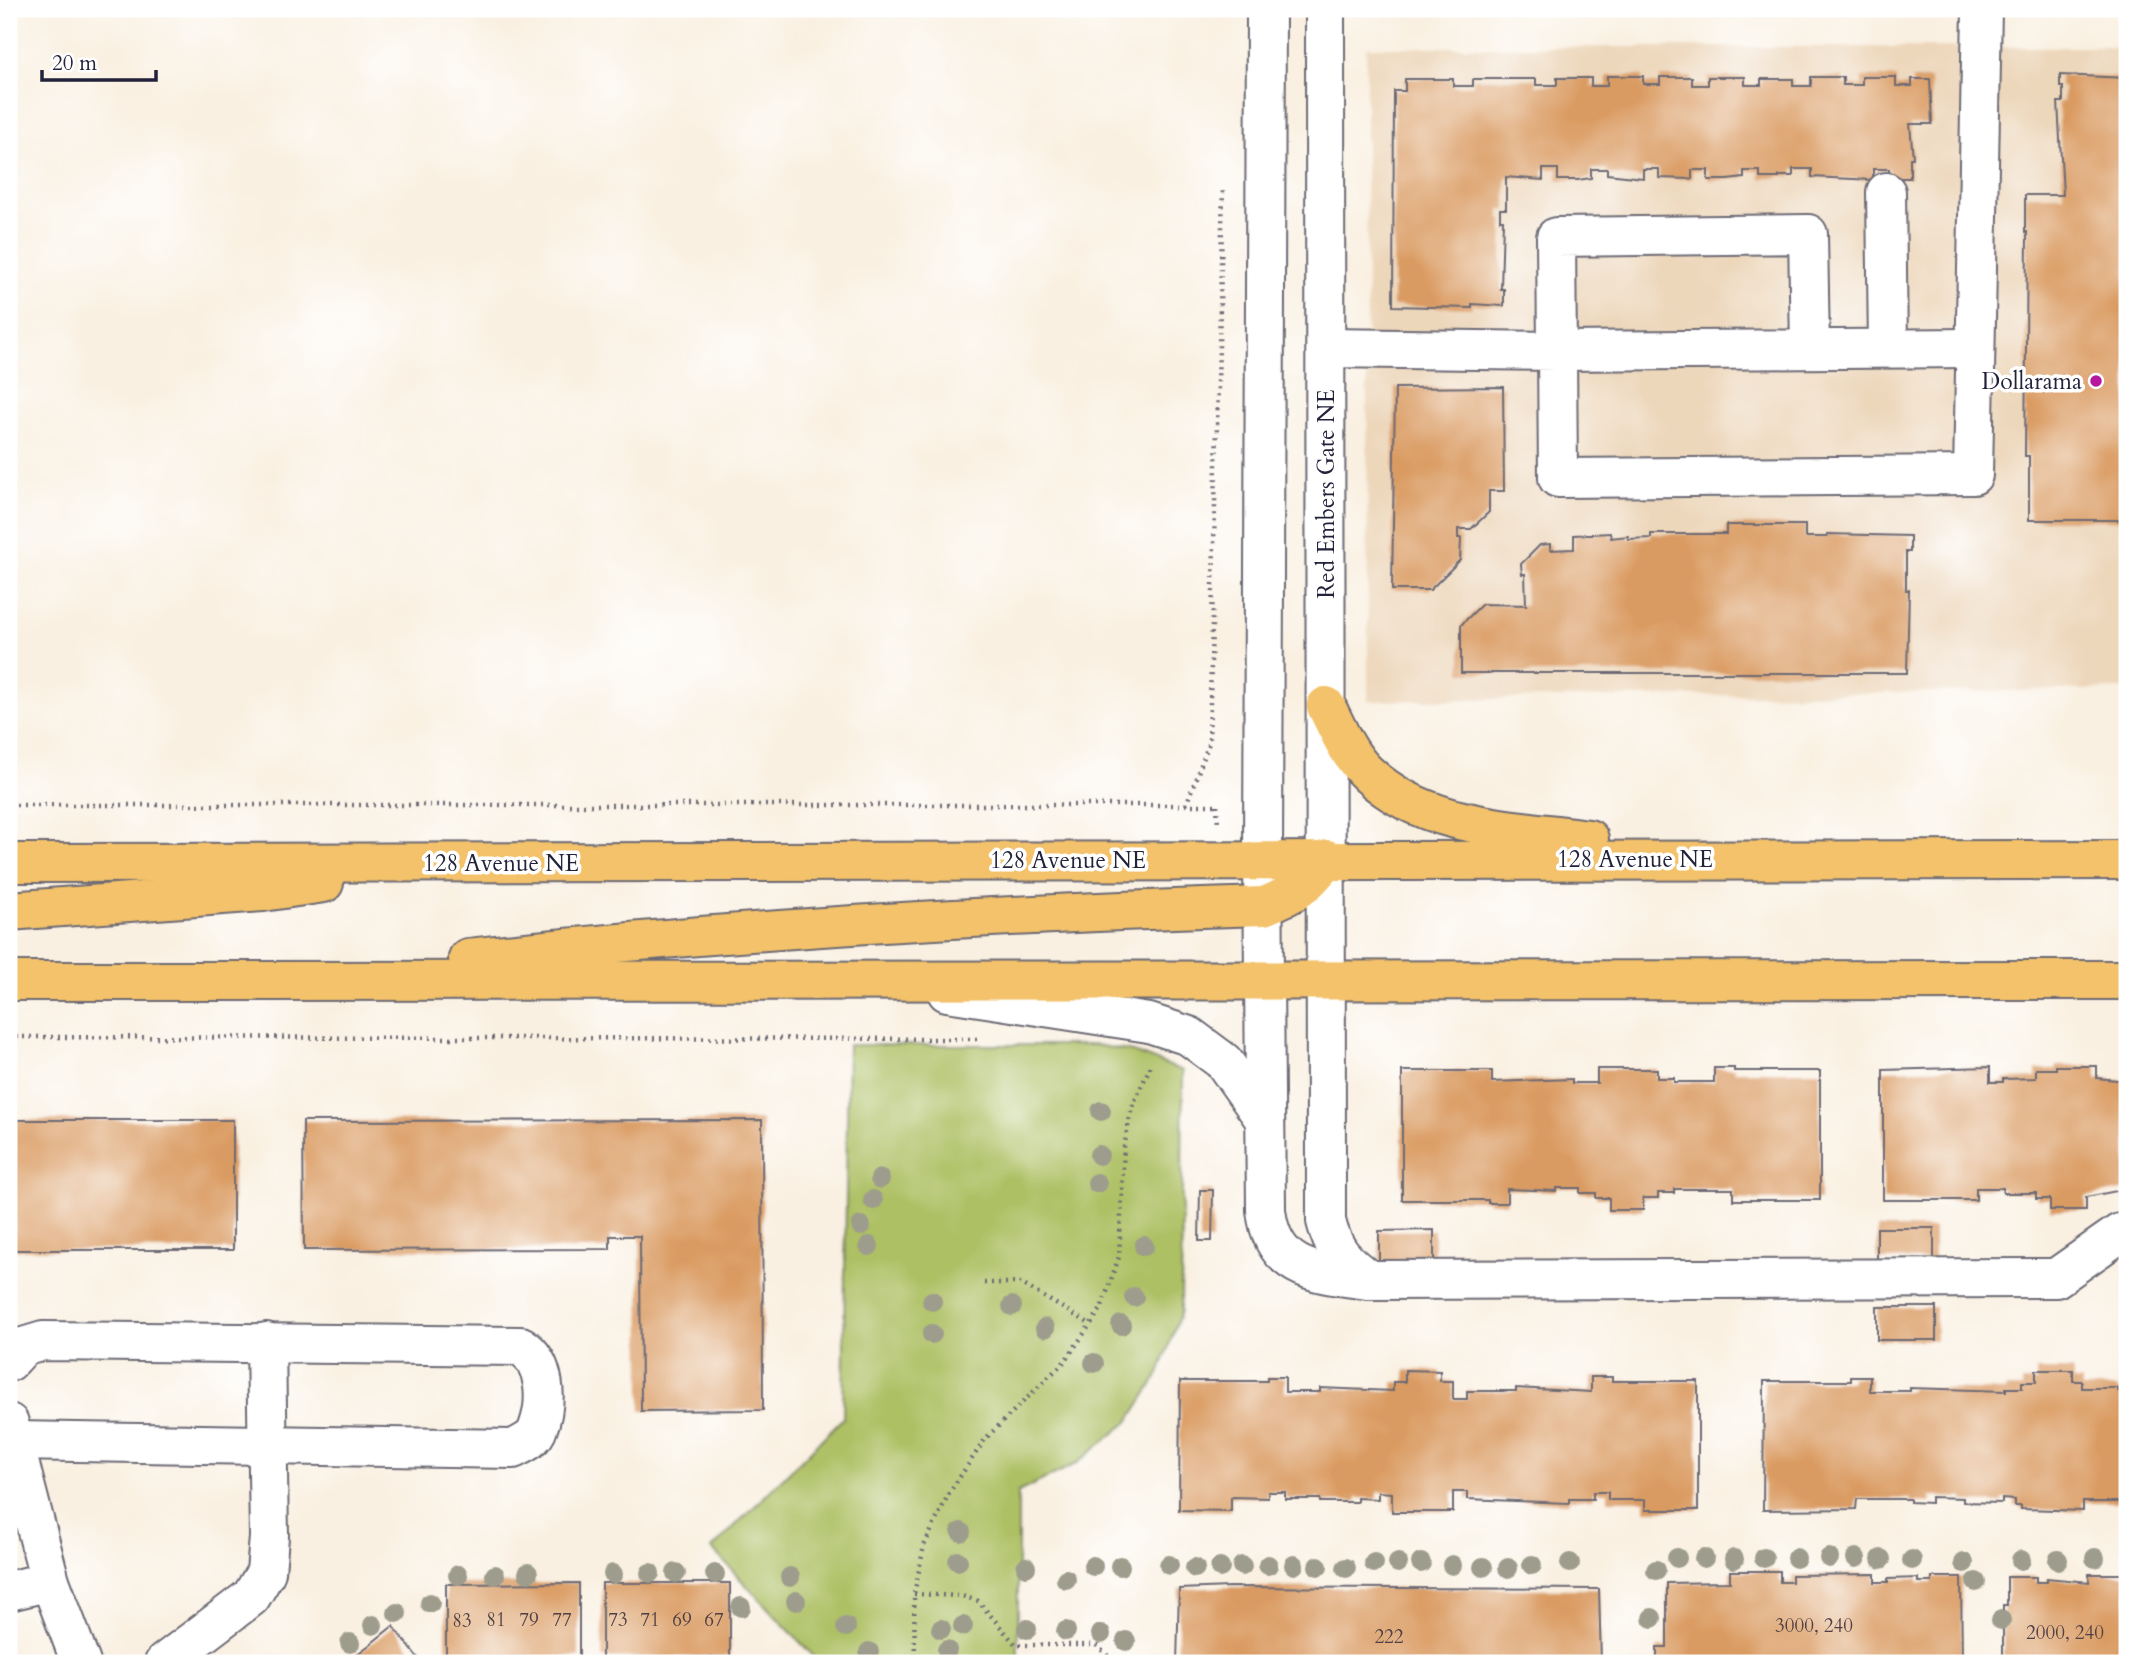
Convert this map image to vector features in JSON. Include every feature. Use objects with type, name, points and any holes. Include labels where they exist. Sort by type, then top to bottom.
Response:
[{"type":"main road","points":[[1326,706],[1340,735],[1366,773],[1419,809],[1446,819],[1722,859]]},
{"type":"main road","points":[[9,849],[83,863]]},
{"type":"main road","name":"128 Avenue NE","points":[[9,863],[469,864],[1263,859],[2127,860]]},
{"type":"main road","points":[[267,980],[649,938],[977,918],[1264,906],[1294,894],[1308,884],[1327,859]]},
{"type":"main road","points":[[9,911],[263,892],[469,864]]},
{"type":"main road","points":[[9,981],[2127,980]]},
{"type":"street","points":[[1266,9],[1263,859],[1266,1210],[1268,1231],[1275,1245],[1290,1261],[1307,1270],[1369,1280],[2056,1278],[2119,1233],[2127,1233]]},
{"type":"street","name":"Red Embers Gate NE","points":[[1325,9],[1326,1221],[1331,1242],[1342,1261],[1369,1280]]},
{"type":"street","points":[[1810,349],[1808,234],[1556,237],[1558,478],[1973,475],[1973,348],[1982,9]]},
{"type":"street","points":[[1886,192],[1888,348]]},
{"type":"street","points":[[1326,348],[1557,351],[1973,348]]},
{"type":"street","points":[[862,979],[1149,1023],[1189,1036],[1224,1062],[1265,1120]]},
{"type":"street","points":[[9,1362],[23,1347],[43,1340],[266,1342],[522,1346],[533,1354],[541,1370],[543,1398],[538,1429],[527,1443],[513,1449],[267,1447],[11,1432],[50,1581],[81,1663]]},
{"type":"street","points":[[164,1663],[251,1597],[266,1572],[269,1537],[266,1342]]},
{"type":"street","points":[[9,1591],[50,1581]]},
{"type":"path","points":[[1186,805],[1209,743],[1224,175]]},
{"type":"path","points":[[9,805],[1217,805]]},
{"type":"path","points":[[9,1037],[983,1039]]},
{"type":"path","points":[[915,1663],[914,1594],[924,1546],[957,1482],[986,1438],[1065,1361],[1101,1309],[1119,1257],[1124,1147],[1132,1107],[1157,1053]]},
{"type":"path","points":[[984,1283],[1020,1283],[1090,1324]]},
{"type":"path","points":[[914,1594],[962,1596],[978,1601],[1016,1645],[1096,1645],[1116,1663]]},
{"type":"shaded area","points":[[1366,47],[2127,47],[2127,689],[1368,701]]},
{"type":"green space","points":[[848,1045],[1096,1045],[1133,1052],[1183,1071],[1181,1311],[1159,1374],[1129,1421],[1076,1464],[1018,1492],[1018,1663],[820,1663],[712,1549],[843,1418]]},
{"type":"building","points":[[2060,75],[2127,78],[2127,520],[2029,520],[2029,456],[2025,456],[2025,195],[2063,195],[2058,102],[2063,102],[2063,87],[2060,87]]},
{"type":"building","points":[[1607,76],[1643,76],[1643,84],[1660,84],[1660,77],[1692,77],[1692,85],[1708,85],[1708,77],[1745,77],[1745,85],[1761,85],[1761,79],[1793,79],[1793,86],[1811,86],[1811,77],[1843,77],[1843,85],[1862,85],[1862,77],[1896,77],[1896,86],[1912,86],[1912,79],[1930,79],[1932,124],[1910,124],[1913,158],[1910,158],[1910,178],[1889,178],[1889,169],[1873,169],[1873,180],[1812,177],[1812,169],[1793,169],[1793,176],[1779,178],[1760,178],[1760,171],[1744,171],[1744,178],[1727,180],[1708,180],[1708,170],[1692,170],[1692,179],[1659,178],[1659,169],[1643,169],[1643,178],[1607,174],[1607,169],[1591,169],[1591,178],[1578,180],[1558,180],[1558,169],[1543,169],[1543,180],[1506,177],[1506,209],[1500,209],[1500,220],[1503,220],[1501,289],[1504,289],[1504,306],[1393,306],[1394,91],[1405,91],[1405,79],[1453,79],[1453,86],[1473,86],[1473,79],[1536,79],[1536,85],[1557,85],[1557,78],[1591,78],[1591,86],[1607,86]]},
{"type":"building","points":[[1503,387],[1504,491],[1489,491],[1489,512],[1471,529],[1458,529],[1458,538],[1461,538],[1460,560],[1430,590],[1392,590],[1395,388]]},
{"type":"building","points":[[1726,525],[1805,525],[1805,537],[1827,537],[1827,534],[1910,536],[1910,552],[1906,552],[1906,590],[1909,590],[1907,673],[1461,673],[1461,625],[1482,604],[1526,605],[1525,574],[1522,574],[1521,564],[1540,545],[1550,544],[1550,550],[1574,549],[1574,535],[1610,533],[1611,538],[1628,536],[1628,539],[1651,538],[1651,534],[1726,534]]},
{"type":"building","points":[[2056,1066],[2097,1066],[2097,1078],[2127,1081],[2127,1189],[2086,1197],[2086,1210],[2050,1210],[2050,1199],[2036,1199],[2036,1193],[2003,1193],[2003,1188],[1976,1188],[1976,1200],[1883,1200],[1883,1070],[1990,1067],[1990,1082],[2003,1082],[2003,1079],[2036,1078],[2036,1069],[2056,1069]]},
{"type":"building","points":[[1714,1068],[1734,1068],[1734,1071],[1820,1071],[1820,1200],[1733,1200],[1733,1189],[1674,1189],[1674,1193],[1658,1193],[1658,1198],[1643,1198],[1643,1210],[1609,1210],[1609,1198],[1596,1198],[1596,1193],[1580,1193],[1580,1188],[1556,1188],[1556,1191],[1507,1189],[1507,1203],[1488,1203],[1488,1200],[1402,1200],[1402,1071],[1492,1071],[1492,1082],[1572,1079],[1572,1083],[1597,1083],[1597,1069],[1657,1069],[1657,1078],[1674,1078],[1674,1082],[1714,1082]]},
{"type":"building","points":[[9,1120],[233,1120],[233,1250],[9,1250]]},
{"type":"building","points":[[762,1120],[763,1410],[641,1411],[640,1236],[610,1236],[610,1249],[304,1250],[303,1121]]},
{"type":"building","points":[[1200,1190],[1213,1190],[1212,1241],[1199,1241]]},
{"type":"building","points":[[1877,1228],[1934,1228],[1934,1260],[1877,1260]]},
{"type":"building","points":[[1434,1230],[1434,1262],[1379,1262],[1379,1231]]},
{"type":"building","points":[[1877,1307],[1936,1307],[1936,1340],[1877,1340]]},
{"type":"building","points":[[1405,1370],[1440,1371],[1440,1381],[1453,1381],[1453,1399],[1467,1399],[1467,1391],[1516,1391],[1516,1388],[1591,1392],[1591,1377],[1612,1377],[1612,1381],[1698,1381],[1698,1510],[1645,1510],[1645,1500],[1608,1500],[1608,1492],[1593,1492],[1593,1499],[1569,1499],[1569,1503],[1467,1499],[1467,1492],[1453,1492],[1453,1512],[1392,1512],[1392,1493],[1378,1492],[1378,1499],[1357,1498],[1357,1502],[1320,1502],[1320,1499],[1285,1499],[1285,1492],[1268,1492],[1268,1498],[1231,1497],[1231,1511],[1179,1510],[1180,1381],[1267,1381],[1267,1377],[1285,1377],[1285,1392],[1320,1392],[1320,1388],[1393,1391],[1393,1382],[1405,1382]]},
{"type":"building","points":[[2036,1370],[2073,1370],[2073,1381],[2082,1381],[2082,1388],[2118,1388],[2118,1391],[2127,1391],[2127,1499],[2120,1499],[2120,1502],[2083,1502],[2083,1511],[2021,1509],[2021,1506],[2015,1506],[2015,1500],[2002,1499],[2002,1503],[1963,1502],[1963,1498],[1931,1497],[1931,1503],[1910,1502],[1910,1499],[1857,1499],[1856,1509],[1763,1510],[1764,1381],[1851,1381],[1851,1377],[1870,1377],[1870,1391],[1910,1391],[1910,1388],[2006,1391],[2006,1388],[2022,1388],[2022,1382],[2036,1382]]},
{"type":"building","points":[[1730,1571],[1780,1571],[1780,1582],[1792,1582],[1792,1575],[1875,1574],[1875,1582],[1918,1578],[1918,1582],[1932,1582],[1932,1577],[1961,1577],[1962,1661],[1657,1663],[1657,1647],[1667,1647],[1667,1583],[1730,1582]]},
{"type":"building","points":[[2089,1574],[2127,1574],[2127,1663],[2003,1662],[2003,1605],[2007,1605],[2007,1577],[2036,1577],[2036,1582],[2047,1582],[2047,1578],[2089,1582]]},
{"type":"building","points":[[579,1583],[579,1657],[446,1658],[446,1584]]},
{"type":"building","points":[[602,1583],[730,1583],[730,1657],[602,1658]]},
{"type":"building","points":[[1179,1589],[1599,1589],[1601,1663],[1177,1663]]},
{"type":"building","points":[[393,1626],[422,1663],[345,1663],[368,1646]]},
{"type":"place","name":"Dollarama","points":[[2096,381]]}]
